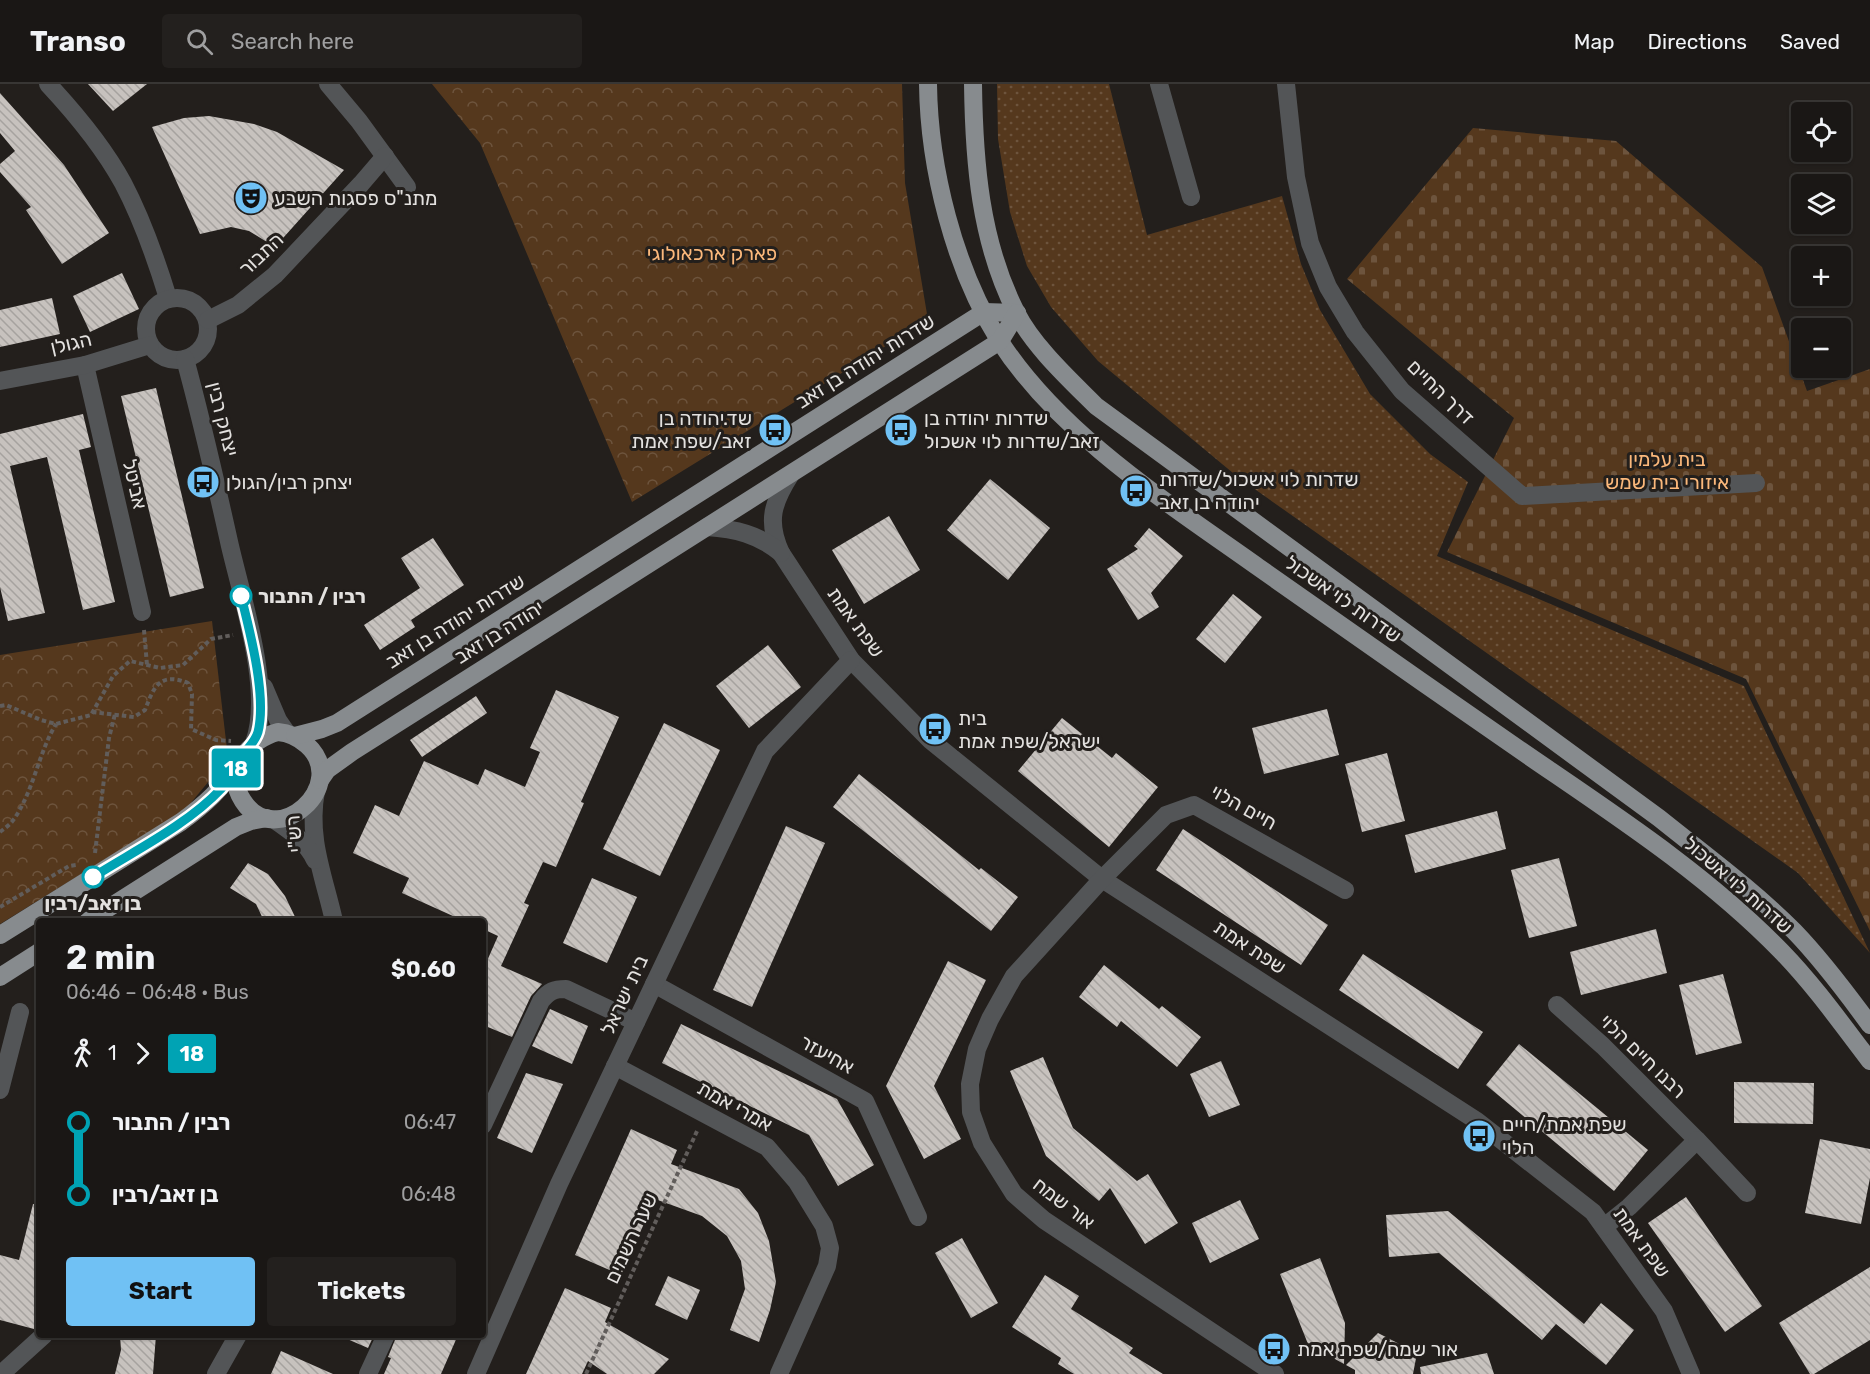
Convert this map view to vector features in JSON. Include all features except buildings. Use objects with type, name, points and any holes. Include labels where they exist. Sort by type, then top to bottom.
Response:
[{"type":"main road","name":"שדרות לוי אשכול","points":[[928,84],[935,164],[954,237],[984,312],[1000,341],[1044,397],[1075,428],[1125,470],[1192,520],[1352,634],[1644,835],[1726,901],[1779,950],[1815,989],[1870,1061]]},
{"type":"main road","name":"שדרות לוי אשכול","points":[[973,84],[976,169],[984,218],[995,258],[1017,313],[1044,351],[1096,406],[1659,818],[1739,882],[1793,931],[1829,970],[1870,1025]]},
{"type":"main road","points":[[707,527],[1000,341],[1017,313],[984,312]]},
{"type":"main road","name":"שדרות יהודה בן זאב","points":[[291,735],[322,729],[337,723],[984,312]]},
{"type":"main road","name":"יהודה בן זאב","points":[[318,785],[327,770],[352,752],[707,527]]},
{"type":"main road","points":[[0,935],[93,869],[181,822],[208,802],[223,787],[254,743],[268,734],[291,735],[316,755],[319,762],[318,785],[303,809],[285,818],[251,821],[236,827],[93,918]]},
{"type":"main road","points":[[239,764],[236,782],[241,798],[253,811],[270,818]]},
{"type":"main road","points":[[0,976],[36,954]]},
{"type":"street","points":[[48,84],[78,117],[123,182],[155,255],[168,298]]},
{"type":"street","points":[[328,84],[407,187]]},
{"type":"street","points":[[1159,84],[1191,197]]},
{"type":"street","name":"דרך החיים","points":[[1286,84],[1296,177],[1310,243],[1328,287],[1355,332],[1402,391],[1522,496],[1756,483]]},
{"type":"street","name":"התבור","points":[[208,320],[238,305],[275,275],[385,156]]},
{"type":"street","points":[[182,297],[194,302],[202,309],[208,320],[207,340],[202,348],[185,359],[177,360],[161,356],[150,345],[146,329],[149,313],[168,298],[182,297]]},
{"type":"street","name":"הגולן","points":[[0,381],[85,365],[150,345]]},
{"type":"street","name":"יצחק רבין","points":[[185,359],[203,428],[256,665],[269,703],[291,735]]},
{"type":"street","name":"אביטל","points":[[85,365],[142,612]]},
{"type":"street","name":"שפת אמת","points":[[791,474],[778,494],[773,508],[774,539],[781,553],[851,660],[930,740],[1102,879],[1477,1121],[1593,1212],[1664,1311],[1690,1374]]},
{"type":"street","name":"שפת אמת","points":[[707,527],[745,532],[758,537],[781,553]]},
{"type":"street","name":"בית ישראל","points":[[476,1374],[559,1184],[765,751],[851,660]]},
{"type":"street","name":"יצחק רבין","points":[[254,743],[259,722],[256,665]]},
{"type":"street","name":"רש\"י","points":[[318,785],[312,827],[333,918]]},
{"type":"street","name":"חיים הלוי","points":[[1102,879],[1166,816],[1194,805],[1345,890]]},
{"type":"street","name":"רש\"י","points":[[270,818],[287,829],[312,853],[321,872]]},
{"type":"street","name":"אור שמח","points":[[1102,879],[1014,976],[990,1019],[977,1049],[970,1084],[971,1112],[982,1143],[1014,1194],[1044,1220],[1275,1374]]},
{"type":"street","name":"אחיעזר","points":[[654,984],[866,1101],[918,1217]]},
{"type":"street","points":[[486,1119],[541,1001],[548,992],[555,989],[566,989],[636,1022]]},
{"type":"street","name":"רבנו חיים הלוי","points":[[1557,1005],[1603,1046],[1747,1192]]},
{"type":"street","points":[[0,1090],[20,1012]]},
{"type":"street","name":"אמרי אמת","points":[[615,1065],[767,1147],[797,1182],[824,1226],[830,1248],[827,1266],[779,1374]]},
{"type":"street","points":[[1604,1227],[1629,1207],[1697,1140]]},
{"type":"street","points":[[1,1374],[41,1338]]},
{"type":"street","points":[[216,1374],[236,1338]]},
{"type":"street","points":[[368,1374],[385,1338]]},
{"type":"path","points":[[142,612],[147,665]]},
{"type":"path","points":[[0,706],[6,705],[56,724],[91,715],[113,676],[130,661],[160,668],[183,665],[211,639],[250,634]]},
{"type":"path","points":[[92,712],[134,717],[145,710],[157,684],[165,679],[176,678],[188,683],[192,694],[191,729],[216,740],[231,741],[250,731],[259,722]]},
{"type":"path","points":[[0,907],[69,866],[93,869],[109,738],[115,714]]},
{"type":"path","points":[[0,832],[14,821],[35,777],[46,741],[56,724]]},
{"type":"path","name":"שער השמים","points":[[586,1374],[704,1115]]},
{"type":"green space","name":"פארק ארכאולוגי","points":[[432,84],[902,84],[905,183],[928,320],[632,502],[480,143]]},
{"type":"green space","points":[[997,84],[1109,84],[1147,235],[1282,196],[1301,264],[1320,310],[1370,394],[1430,454],[1468,482],[1437,556],[1744,686],[1870,953],[1798,873],[1239,478],[1098,361],[1051,307],[1027,266],[1010,212],[998,139]]},
{"type":"green space","name":"בית עלמין איזורי בית שמש","points":[[1473,128],[1616,141],[1762,267],[1791,347],[1791,378],[1802,378],[1807,391],[1844,378],[1851,378],[1851,376],[1870,369],[1870,931],[1746,679],[1447,552],[1514,418],[1347,279]]},
{"type":"green space","points":[[212,621],[228,758],[185,810],[0,924],[0,655]]},
{"type":"bus line","name":"18","points":[[93,877],[181,822],[208,802],[223,787],[254,743],[259,722],[256,665],[241,596]]},
{"type":"place","name":"מתנ\"ס פסגות השבע","points":[[251,198]]},
{"type":"place","name":"שד.יהודה בן זאב/שפת אמת","points":[[775,430]]},
{"type":"place","name":"שדרות יהודה בן זאב/שדרות לוי אשכול","points":[[901,430]]},
{"type":"place","name":"יצחק רבין/הגולן","points":[[203,482]]},
{"type":"place","name":"שדרות לוי אשכול/שדרות יהודה בן זאב","points":[[1136,491]]},
{"type":"place","name":"רבין / התבור","points":[[241,596]]},
{"type":"place","name":"בית ישראל/שפת אמת","points":[[935,729]]},
{"type":"place","name":"בן זאב/רבין","points":[[93,877]]},
{"type":"place","name":"שפת אמת/חיים הלוי","points":[[1479,1136]]},
{"type":"place","name":"אור שמח/שפת אמת","points":[[1274,1349]]}]
